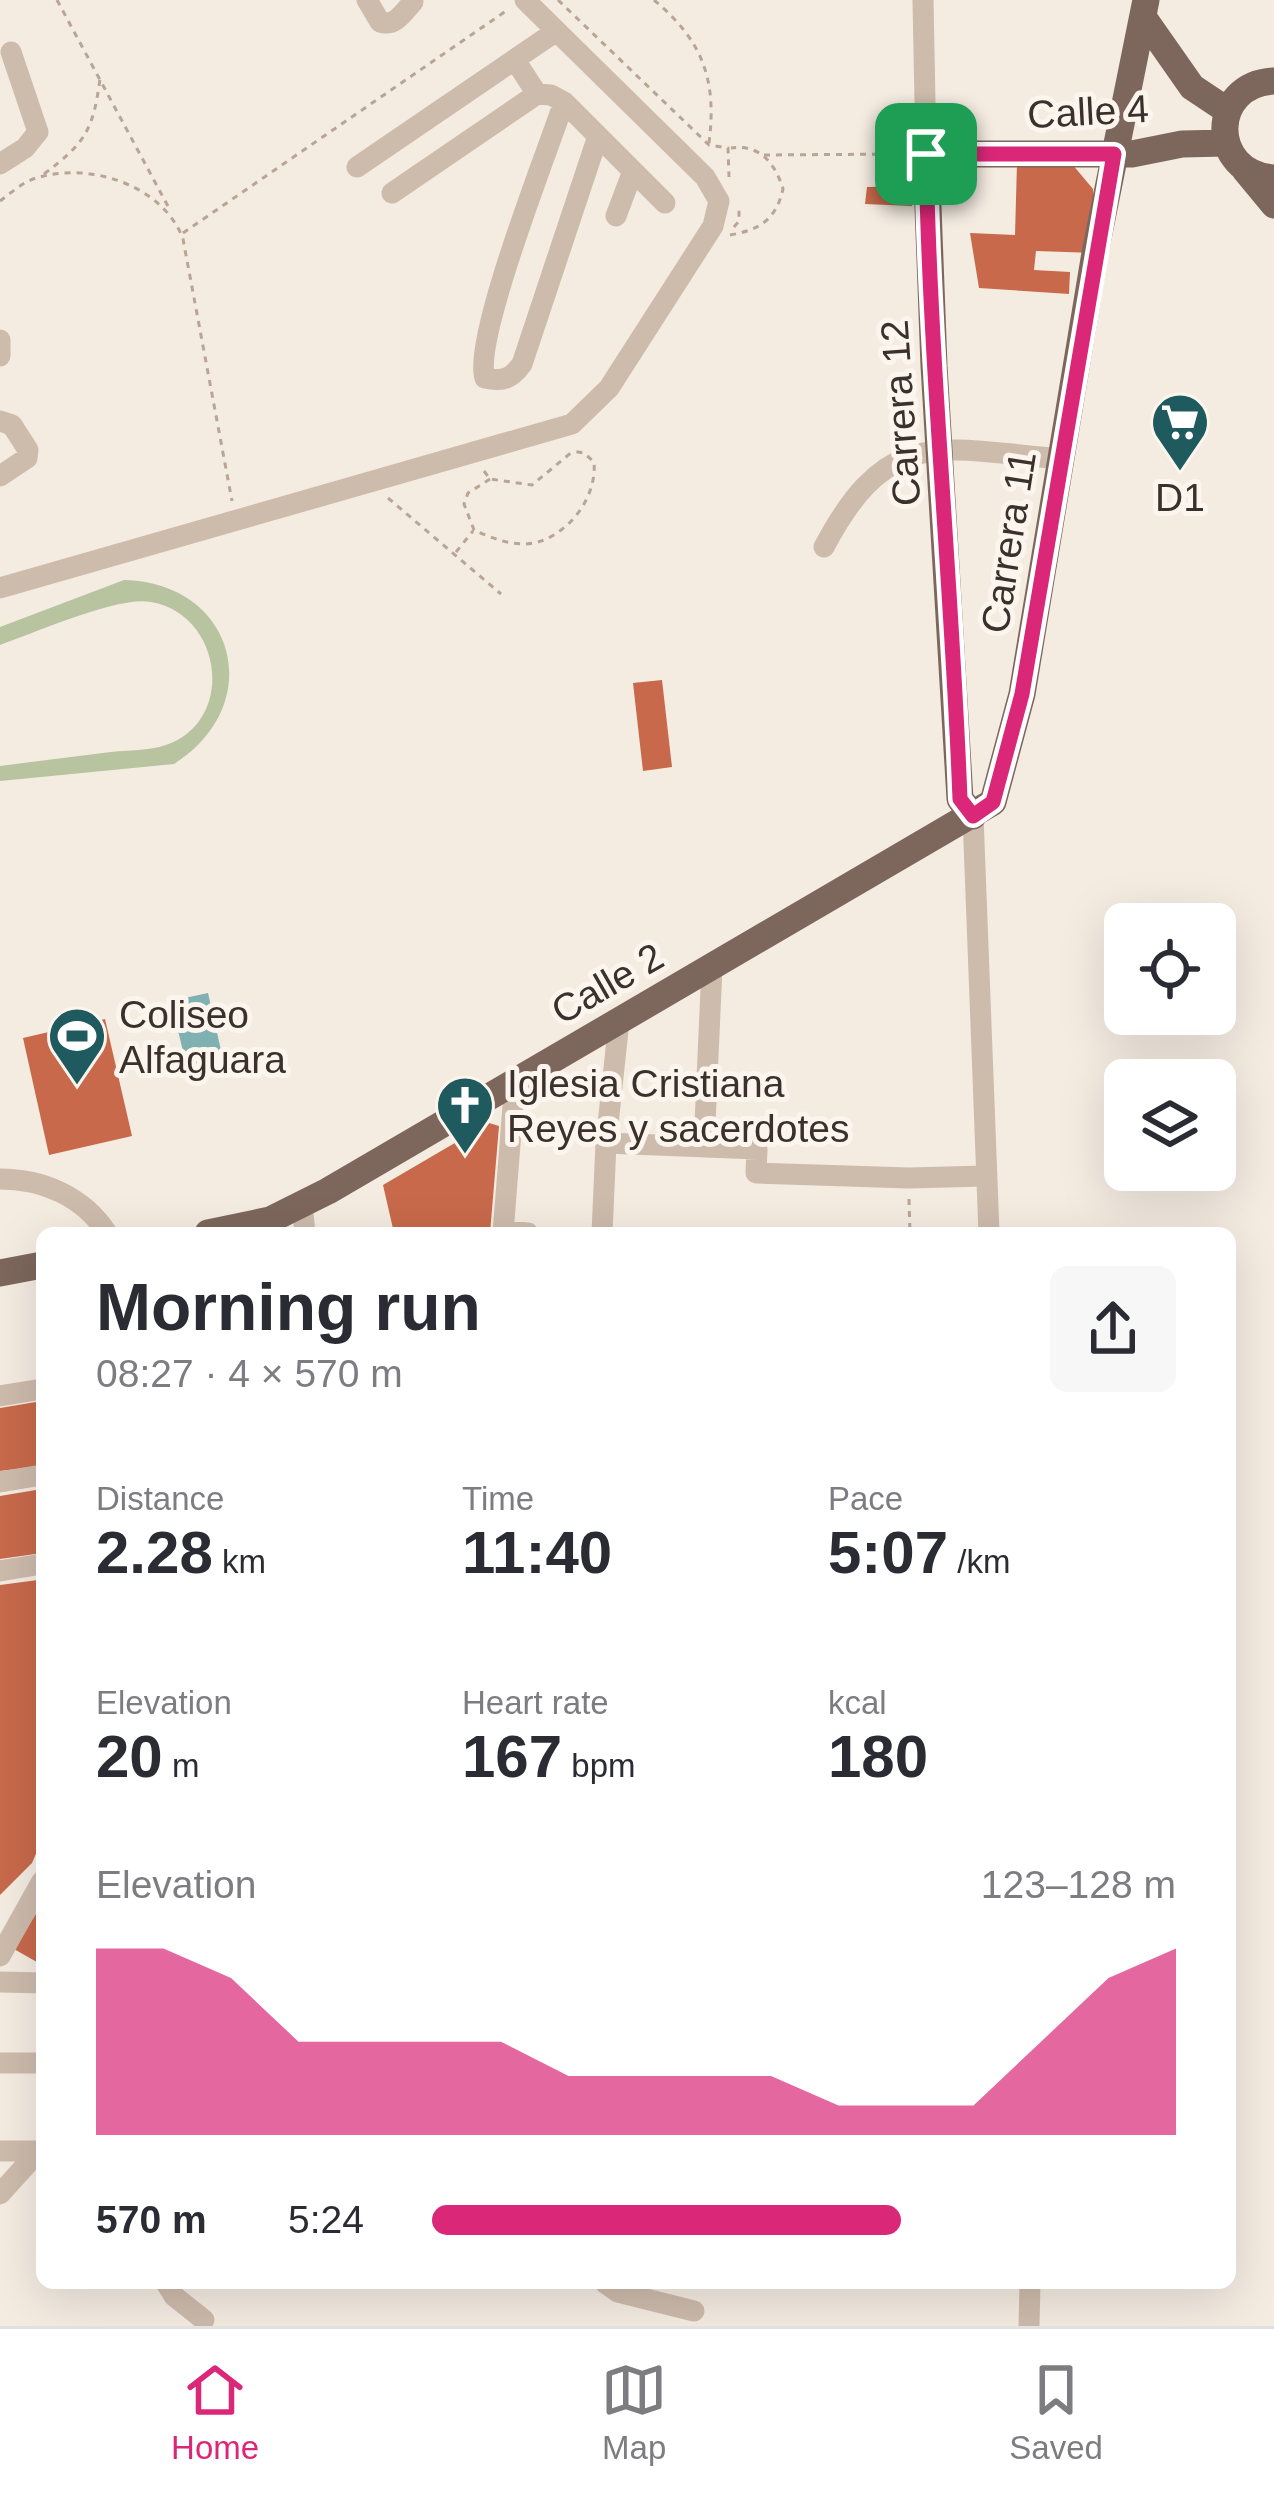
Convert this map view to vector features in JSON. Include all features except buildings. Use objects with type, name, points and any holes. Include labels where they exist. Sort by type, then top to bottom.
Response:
[{"type":"main road","points":[[1138,6],[1192,87],[1226,127],[1245,170],[1274,205]]},
{"type":"main road","name":"Carrera 11","points":[[973,816],[993,802],[1022,694],[1138,6]]},
{"type":"main road","name":"Calle 4","points":[[926,154],[1114,154],[1182,144],[1226,127],[1248,88],[1274,81]]},
{"type":"main road","name":"Carrera 12","points":[[926,154],[960,799],[973,816]]},
{"type":"main road","points":[[1245,170],[1274,178]]},
{"type":"main road","name":"Calle 2","points":[[237,1227],[270,1220],[328,1191],[973,816]]},
{"type":"main road","points":[[0,1273],[36,1266]]},
{"type":"street","points":[[367,0],[386,24],[418,1]]},
{"type":"street","points":[[0,588],[572,424],[609,388],[729,199],[525,0]]},
{"type":"street","name":"Carrera 12","points":[[923,0],[926,154]]},
{"type":"street","points":[[357,167],[555,32]]},
{"type":"street","points":[[0,164],[25,148],[38,132],[10,52]]},
{"type":"street","points":[[514,60],[537,94]]},
{"type":"street","points":[[392,193],[537,94],[564,102],[664,202]]},
{"type":"street","points":[[564,102],[500,290],[481,365],[485,378],[500,382],[522,364],[598,136]]},
{"type":"street","points":[[616,216],[633,171]]},
{"type":"street","points":[[0,340],[0,356]]},
{"type":"street","points":[[0,421],[12,425],[28,450],[18,467],[0,476]]},
{"type":"street","points":[[824,547],[848,502],[870,479],[908,455],[940,448],[1061,460]]},
{"type":"street","points":[[973,816],[989,1227]]},
{"type":"street","points":[[704,1146],[712,967]]},
{"type":"street","points":[[602,1227],[619,1022]]},
{"type":"street","points":[[503,1227],[515,1082]]},
{"type":"street","points":[[606,1143],[757,1149],[756,1173],[985,1176]]},
{"type":"street","points":[[0,1179],[25,1179],[64,1192],[102,1227]]},
{"type":"street","points":[[302,1204],[304,1227]]},
{"type":"street","points":[[0,1396],[36,1390]]},
{"type":"street","points":[[0,1482],[36,1476]]},
{"type":"street","points":[[0,1571],[36,1565]]},
{"type":"street","points":[[0,1956],[36,1892]]},
{"type":"street","points":[[0,1982],[36,1983]]},
{"type":"street","points":[[0,2063],[36,2063]]},
{"type":"street","points":[[0,2151],[36,2151]]},
{"type":"street","points":[[0,2194],[36,2155]]},
{"type":"street","points":[[170,2289],[204,2320]]},
{"type":"street","points":[[614,2289],[694,2312]]},
{"type":"street","points":[[658,2304],[666,2289]]},
{"type":"street","points":[[1029,2326],[1030,2289]]},
{"type":"path","points":[[57,0],[181,234],[236,518]]},
{"type":"path","points":[[559,0],[709,145],[753,148],[764,154],[779,176],[780,203],[763,225],[728,235],[739,221],[729,199],[728,148]]},
{"type":"path","points":[[654,0],[689,33],[700,52],[711,104],[709,145]]},
{"type":"path","points":[[181,234],[504,13]]},
{"type":"path","points":[[0,201],[70,157],[87,136],[95,117],[100,76]]},
{"type":"path","points":[[764,154],[926,154]]},
{"type":"path","points":[[43,176],[88,176],[133,187],[159,201],[176,220]]},
{"type":"path","points":[[569,440],[572,451]]},
{"type":"path","points":[[572,451],[594,462],[588,498],[565,526],[537,542],[521,543],[474,530],[464,504],[478,484],[490,479],[532,485],[572,451]]},
{"type":"path","points":[[479,465],[490,479]]},
{"type":"path","points":[[370,482],[501,594]]},
{"type":"path","points":[[455,553],[474,530]]},
{"type":"path","points":[[909,1178],[910,1227]]},
{"type":"green space","points":[[124,580],[162,586],[192,602],[214,624],[226,651],[229,680],[222,710],[203,739],[174,764],[0,781],[0,766],[166,745],[189,732],[204,714],[212,669],[206,646],[175,611],[151,602],[118,604],[0,645],[0,627]]},
{"type":"water","points":[[208,993],[223,1059],[187,1068],[171,1001]]},
{"type":"place","name":"D1","points":[[1180,473]]},
{"type":"place","name":"Coliseo Alfaguara","points":[[77,1087]]},
{"type":"place","name":"Iglesia Cristiana Reyes y sacerdotes","points":[[465,1156]]},
{"type":"route","points":[[926,154],[1114,154],[1022,694],[993,802],[973,816],[960,799],[926,154]]}]
